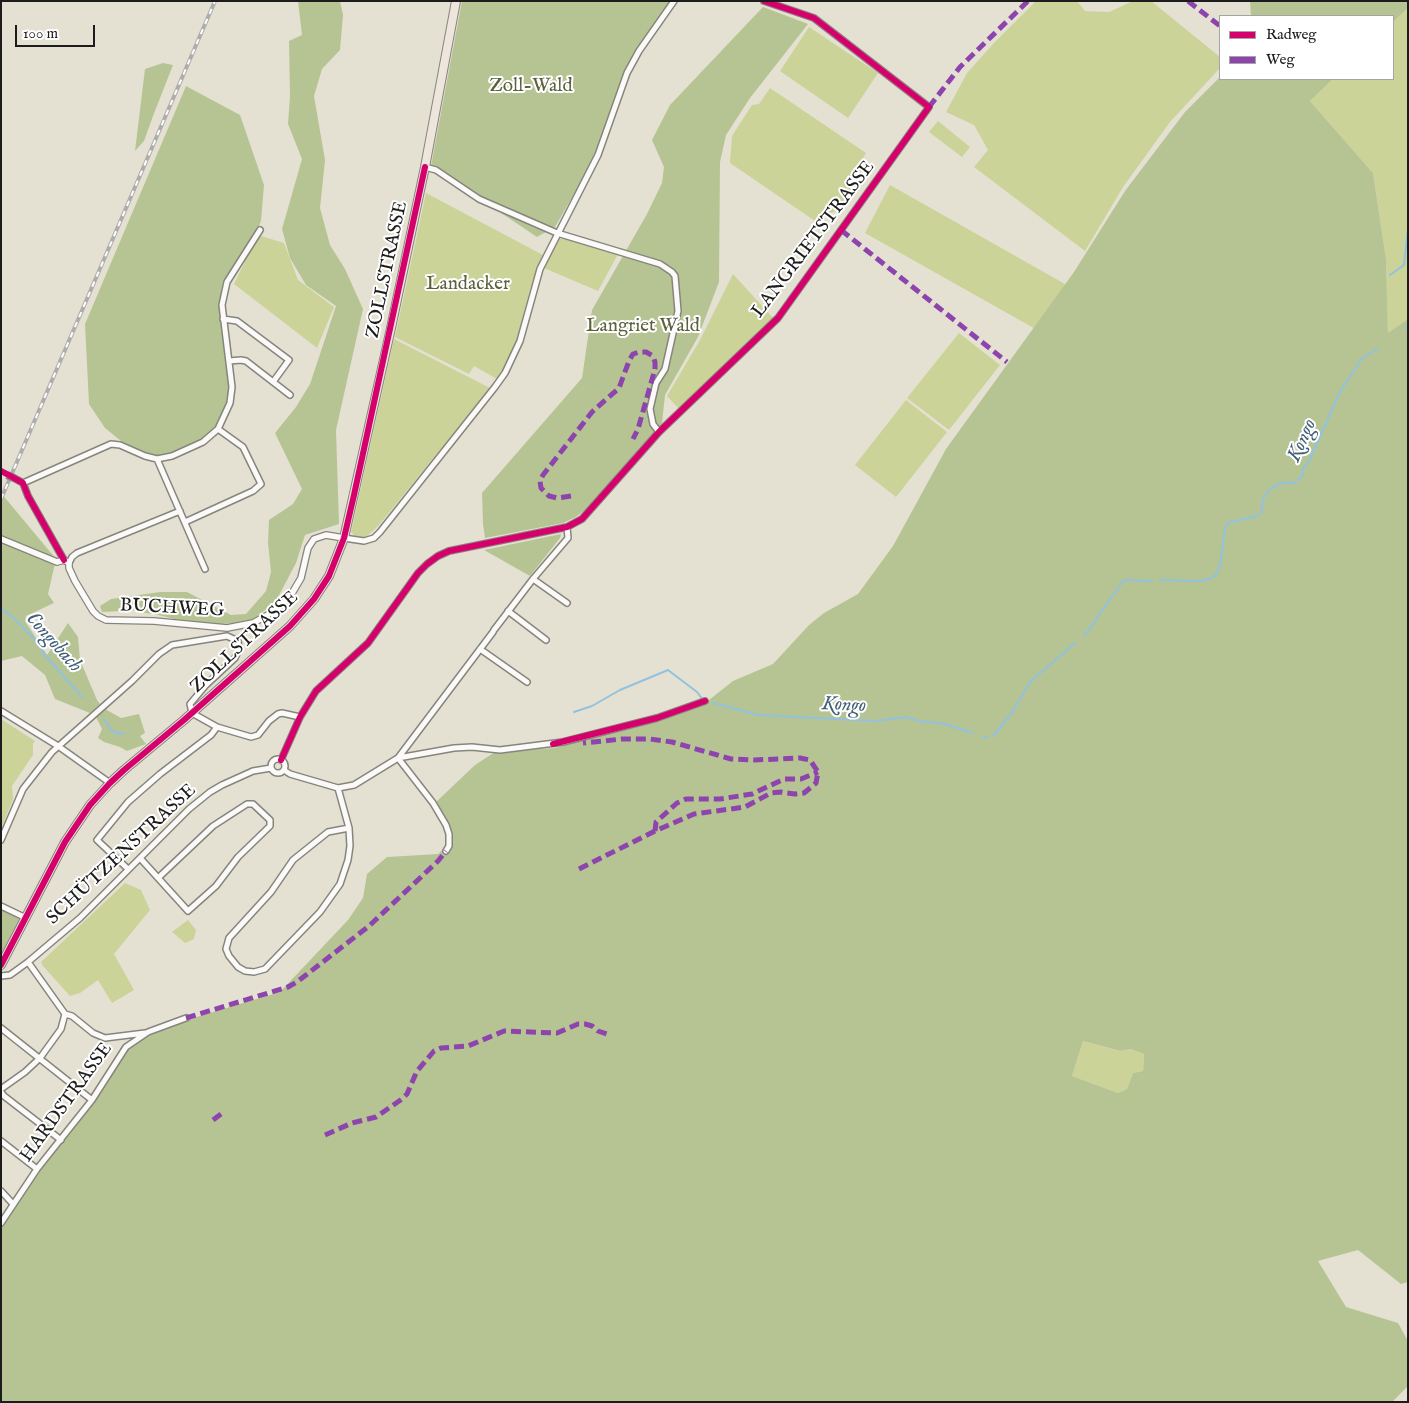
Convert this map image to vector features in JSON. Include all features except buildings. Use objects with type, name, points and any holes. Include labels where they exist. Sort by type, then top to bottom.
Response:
[{"type":"main road","name":"ZOLLSTRASSE","points":[[1,965],[76,824],[90,805],[110,783],[299,618],[318,594],[329,576],[344,538],[389,337],[425,168],[456,1]]},
{"type":"street","points":[[344,538],[364,541],[374,538],[380,532],[495,387],[510,364],[520,341],[540,269],[598,155],[627,73],[639,51],[674,1]]},
{"type":"street","name":"LANGRIETSTRASSE","points":[[281,760],[300,717],[316,691],[368,643],[418,573],[438,556],[459,548],[567,526],[582,519],[659,432],[778,318],[929,107],[814,18],[764,1]]},
{"type":"street","points":[[425,168],[436,170],[479,199],[558,233],[660,264],[672,272],[678,312],[664,369],[656,383],[650,409],[653,424],[659,432]]},
{"type":"street","points":[[1,471],[23,483],[111,444],[120,445],[157,459],[181,454],[203,442],[218,429],[227,411],[231,394],[222,304],[228,282],[260,230]]},
{"type":"street","points":[[223,319],[236,320],[289,360],[273,382]]},
{"type":"street","points":[[229,360],[246,361],[290,395]]},
{"type":"street","points":[[185,522],[253,491],[261,484],[242,447],[218,429]]},
{"type":"street","points":[[157,459],[205,569]]},
{"type":"street","name":"BUCHWEG","points":[[23,483],[28,496],[93,611],[106,620],[154,621],[227,628],[253,622],[280,607],[291,594],[300,578],[308,548],[314,539],[326,534],[344,538]]},
{"type":"street","points":[[1,539],[57,562],[66,562],[77,553],[180,511]]},
{"type":"street","points":[[398,758],[533,578],[568,538],[567,526]]},
{"type":"street","points":[[533,578],[567,603]]},
{"type":"street","points":[[508,612],[546,640]]},
{"type":"street","points":[[1,840],[23,789],[58,746],[132,682],[166,648],[178,643],[227,636],[238,641],[239,649],[235,658],[206,685],[190,704],[192,713],[217,726],[250,737],[258,736],[270,720],[278,714],[282,713],[300,717]]},
{"type":"street","points":[[480,649],[527,682]]},
{"type":"street","points":[[284,770],[290,774],[338,788],[354,784],[398,758],[454,748],[472,747],[500,750],[563,742],[657,718],[705,701]]},
{"type":"street","points":[[1,711],[58,746],[110,783]]},
{"type":"street","points":[[128,869],[97,840],[128,802],[210,735],[217,726]]},
{"type":"street","points":[[398,758],[433,803],[446,825],[449,834],[449,846],[446,851]]},
{"type":"street","points":[[281,760],[285,765],[284,770],[278,773],[274,772],[271,768],[273,761],[281,760]]},
{"type":"street","name":"SCHÜTZENSTRASSE","points":[[1,976],[10,975],[28,962],[80,918],[189,809],[210,792],[222,784],[253,771],[271,768]]},
{"type":"street","points":[[338,788],[349,828],[350,846],[348,860],[340,884],[320,912],[265,969],[254,972],[245,971],[238,967],[226,949],[229,938],[271,892],[293,860],[328,832],[349,828]]},
{"type":"street","points":[[140,858],[158,878],[188,911],[216,886],[238,857],[270,826],[270,820],[253,804],[247,804],[213,826],[158,878]]},
{"type":"street","points":[[1,906],[26,918]]},
{"type":"street","points":[[28,962],[65,1014],[61,1030],[40,1058],[1,1090],[4,1096],[61,1140]]},
{"type":"street","name":"HARDSTRASSE","points":[[65,1014],[72,1016],[93,1033],[105,1038],[148,1032],[186,1018]]},
{"type":"street","points":[[1,1028],[92,1100]]},
{"type":"street","name":"HARDSTRASSE","points":[[1,1222],[38,1169],[92,1100],[126,1047],[148,1032]]},
{"type":"street","points":[[1,1141],[38,1169]]},
{"type":"street","points":[[1,1191],[13,1204]]},
{"type":"green space","points":[[298,1],[340,1],[343,15],[340,50],[322,69],[314,96],[325,160],[320,208],[330,245],[345,269],[363,309],[336,430],[339,524],[305,535],[296,563],[276,601],[254,619],[206,625],[145,613],[142,610],[102,612],[100,606],[111,599],[160,592],[187,592],[231,615],[246,614],[266,591],[271,572],[268,543],[269,520],[293,504],[302,489],[275,433],[296,407],[310,384],[336,306],[306,285],[290,258],[282,229],[302,159],[288,124],[290,96],[289,41],[302,35]]},
{"type":"green space","name":"Zoll-Wald","points":[[462,1],[674,1],[629,64],[598,152],[555,227],[537,237],[431,166]]},
{"type":"green space","points":[[1036,1],[1077,1],[1085,11],[1109,12],[1133,1],[1151,1],[1219,56],[1219,69],[1170,122],[1123,187],[1085,251],[974,167],[988,150],[974,125],[946,112],[967,73]]},
{"type":"green space","points":[[1250,1],[1408,1],[1408,8],[1394,21],[1394,15],[1251,15]]},
{"type":"green space","name":"Langriet Wald","points":[[763,7],[808,24],[750,98],[726,135],[720,162],[719,282],[698,337],[665,395],[662,423],[591,505],[576,517],[563,523],[485,538],[482,493],[582,378],[592,310],[647,214],[662,183],[664,167],[652,140],[670,105]]},
{"type":"green space","points":[[1408,8],[1408,319],[1388,334],[1386,259],[1373,173],[1310,101],[1332,80],[1394,80],[1394,21]]},
{"type":"green space","points":[[809,27],[878,73],[848,118],[780,71]]},
{"type":"green space","points":[[163,63],[173,65],[144,141],[135,151],[145,69]]},
{"type":"green space","points":[[1219,78],[1219,80],[1332,80],[1310,101],[1373,173],[1386,259],[1388,333],[1408,319],[1408,1282],[1401,1284],[1358,1250],[1318,1261],[1346,1307],[1398,1323],[1408,1341],[1408,1386],[1392,1402],[1,1402],[1,1226],[21,1196],[85,1113],[126,1048],[170,1025],[280,992],[348,920],[363,898],[367,874],[387,857],[438,854],[452,841],[449,826],[436,802],[475,765],[495,752],[554,748],[620,731],[698,706],[709,700],[733,681],[773,664],[809,625],[824,613],[858,594],[893,546],[946,449],[1074,272],[1125,191],[1185,112]],"holes":[[[1083,1041],[1120,1051],[1131,1049],[1144,1054],[1143,1071],[1133,1073],[1127,1089],[1118,1093],[1072,1076]]]},
{"type":"green space","points":[[186,86],[240,115],[264,185],[261,221],[253,240],[223,281],[219,306],[229,391],[225,409],[215,427],[201,441],[182,453],[156,457],[126,445],[105,428],[89,404],[85,324]]},
{"type":"green space","points":[[770,88],[866,153],[861,161],[861,174],[853,195],[838,210],[824,216],[818,223],[730,163],[732,136],[752,105],[759,104]]},
{"type":"green space","points":[[938,121],[970,147],[962,157],[929,132]]},
{"type":"green space","points":[[890,185],[1102,305],[1078,353],[865,233]]},
{"type":"green space","name":"Landacker","points":[[426,193],[543,255],[530,289],[517,339],[508,362],[497,379],[474,366],[469,374],[395,337]]},
{"type":"green space","points":[[258,235],[284,243],[298,280],[334,307],[317,348],[234,284]]},
{"type":"green space","points":[[567,238],[618,254],[598,291],[544,268],[559,239]]},
{"type":"green space","points":[[733,274],[774,319],[680,410],[667,396],[700,340]]},
{"type":"green space","points":[[959,333],[1000,365],[949,430],[907,398]]},
{"type":"green space","points":[[394,339],[490,388],[379,525],[365,538],[356,537],[351,532]]},
{"type":"green space","points":[[906,400],[947,432],[896,497],[855,465]]},
{"type":"green space","points":[[1,493],[56,559],[48,594],[54,603],[26,616],[25,621],[47,655],[68,623],[78,637],[80,660],[100,704],[90,713],[55,699],[45,675],[22,656],[1,661]]},
{"type":"green space","points":[[561,534],[560,538],[530,576],[484,550]]},
{"type":"green space","points":[[105,709],[121,718],[139,714],[145,733],[140,736],[146,744],[127,751],[98,738],[102,729],[96,717]]},
{"type":"green space","points":[[1,719],[35,741],[33,744],[33,755],[12,786],[13,799],[1,829]]},
{"type":"green space","points":[[125,883],[141,890],[150,910],[114,954],[134,990],[112,1003],[98,980],[80,993],[70,996],[41,962]]},
{"type":"green space","points":[[1,909],[21,920],[1,957]]},
{"type":"green space","points":[[188,920],[196,930],[194,939],[185,943],[172,932]]},
{"type":"green space","points":[[1083,1041],[1119,1051],[1131,1049],[1144,1054],[1143,1071],[1133,1073],[1127,1089],[1118,1093],[1072,1076]]},
{"type":"waterway","points":[[1390,275],[1404,265],[1408,229]]},
{"type":"waterway","name":"Kongo","points":[[1160,580],[1200,581],[1212,578],[1217,573],[1220,566],[1225,527],[1228,523],[1261,513],[1264,497],[1271,488],[1282,483],[1293,483],[1302,477],[1303,468],[1308,463],[1340,392],[1362,358],[1378,349]]},
{"type":"waterway","name":"Kongo","points":[[1084,635],[1124,580],[1153,581]]},
{"type":"waterway","name":"Congobach","points":[[1,608],[16,620],[34,639],[46,656],[82,697]]},
{"type":"waterway","name":"Kongo","points":[[993,736],[1011,714],[1030,682],[1075,643]]},
{"type":"waterway","name":"Kongo","points":[[574,712],[592,706],[620,690],[668,670],[697,692],[703,700]]},
{"type":"waterway","name":"Kongo","points":[[713,703],[759,715],[876,721],[906,717],[919,721],[945,724],[973,733]]},
{"type":"waterway","name":"Congobach","points":[[104,719],[112,731],[119,734],[124,733]]},
{"type":"waterway","name":"Kongo","points":[[983,737],[988,737]]},
{"type":"railway","points":[[1,499],[215,1]]},
{"type":"marked path","points":[[929,107],[960,67],[1028,1]]},
{"type":"marked path","points":[[1188,1],[1219,25]]},
{"type":"marked path","points":[[841,230],[1007,362]]},
{"type":"marked path","points":[[571,496],[557,498],[549,496],[541,488],[540,481],[543,475],[592,412],[619,388],[633,354],[646,352],[653,356],[655,369],[638,429],[633,439]]},
{"type":"marked path","points":[[579,869],[694,814],[745,807],[771,793],[804,793],[816,783],[818,772],[810,760],[800,758],[731,759],[672,742],[650,739],[622,739],[583,743]]},
{"type":"marked path","points":[[655,831],[656,822],[677,803],[686,799],[720,799],[752,794],[784,779],[801,779],[818,772]]},
{"type":"marked path","points":[[186,1018],[288,987],[297,982],[369,926],[438,861],[446,851]]},
{"type":"marked path","points":[[325,1135],[352,1123],[376,1117],[402,1099],[407,1094],[417,1071],[434,1051],[441,1048],[468,1046],[504,1031],[557,1033],[578,1024],[592,1026],[598,1031],[610,1035]]},
{"type":"marked path","points":[[213,1120],[225,1111]]},
{"type":"cycle path","points":[[281,760],[300,717],[316,691],[368,643],[418,573],[427,564],[449,551],[567,527],[582,519],[659,432],[778,318],[929,107],[814,18],[764,1]]},
{"type":"cycle path","points":[[1,965],[65,842],[90,805],[124,770],[184,720],[290,626],[314,599],[329,576],[344,538],[425,167]]},
{"type":"cycle path","points":[[1,471],[23,483],[28,496],[64,560]]},
{"type":"cycle path","points":[[553,744],[657,718],[705,701]]}]
